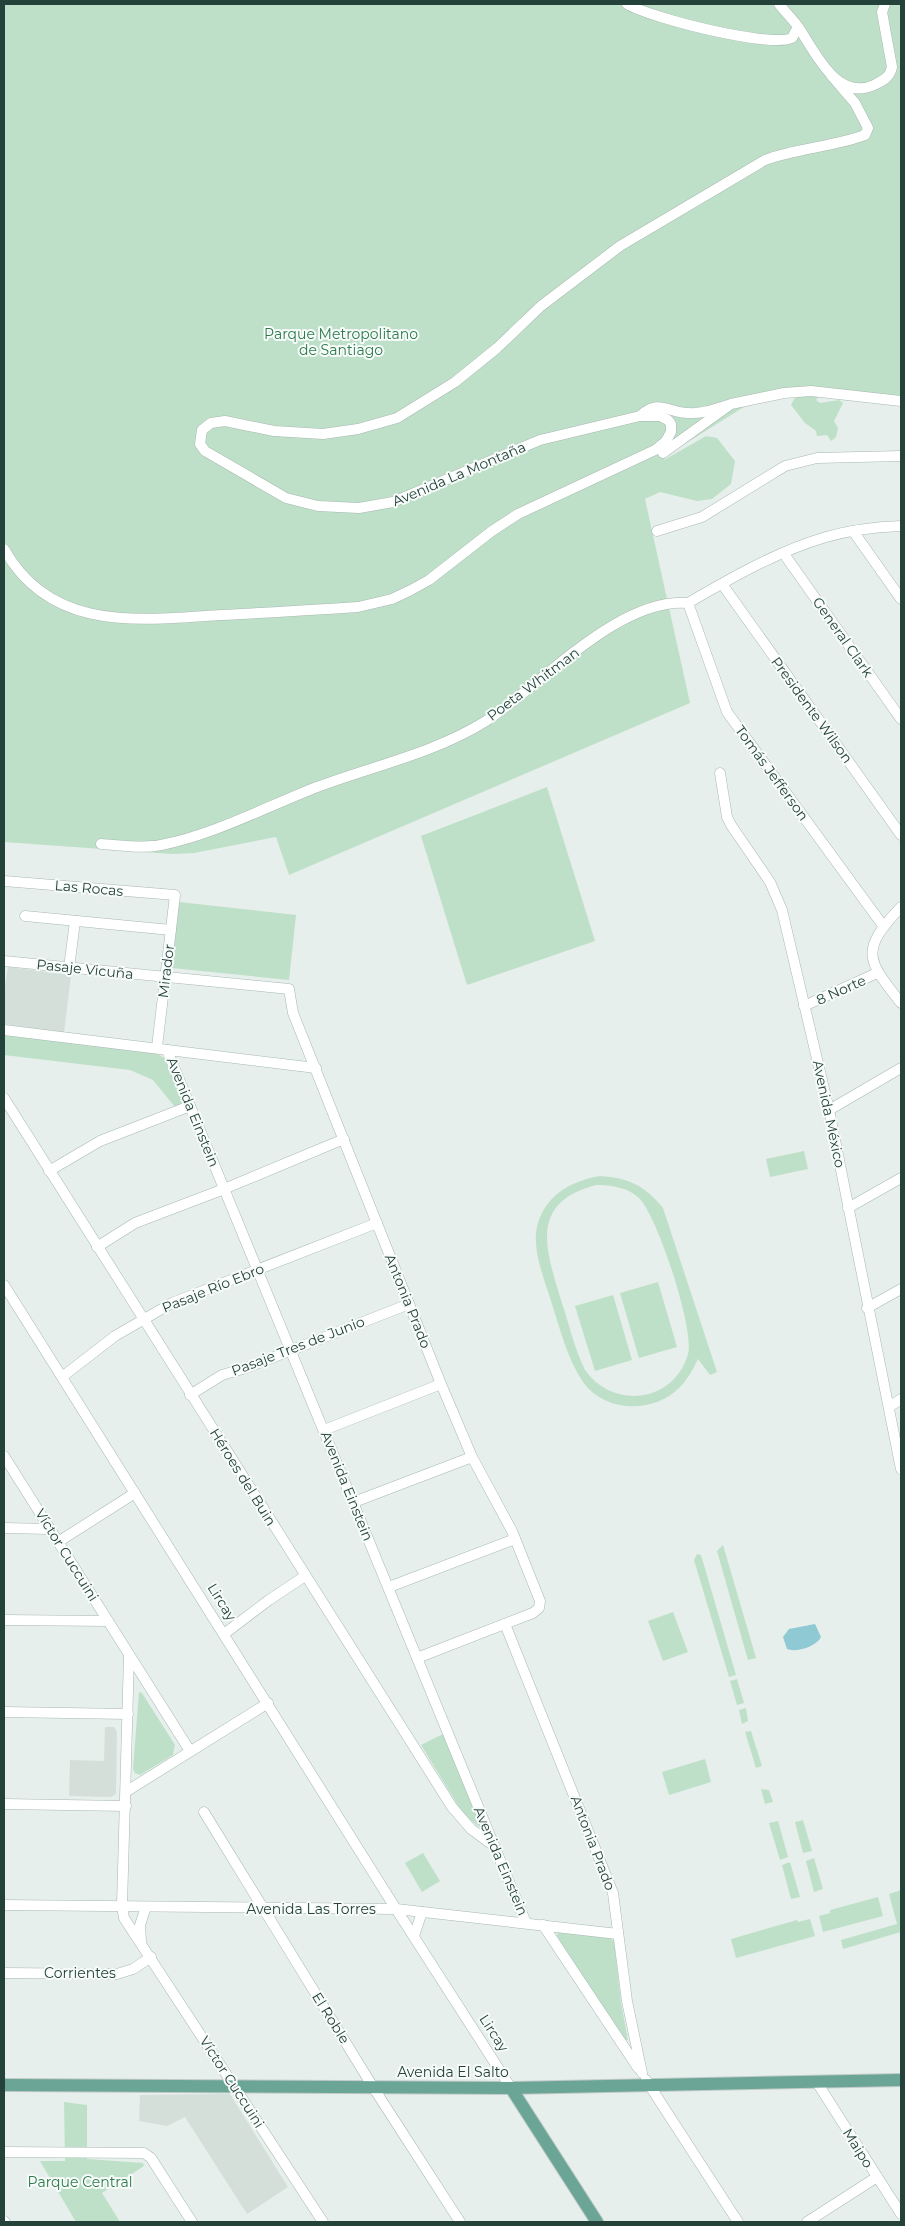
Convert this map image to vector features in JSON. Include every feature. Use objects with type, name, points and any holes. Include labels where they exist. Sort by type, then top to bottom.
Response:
[{"type":"main road","name":"Avenida El Salto","points":[[4,2085],[511,2088],[901,2080]]},
{"type":"main road","name":"Lircay","points":[[511,2088],[598,2222]]},
{"type":"street","points":[[627,4],[655,16],[730,34],[776,41],[792,38],[798,27]]},
{"type":"street","points":[[779,4],[798,27],[828,71],[846,86],[862,89],[884,80],[890,74],[892,67],[882,12],[885,4]]},
{"type":"street","name":"Avenida La Montaña","points":[[4,549],[25,579],[47,598],[81,612],[119,620],[358,607],[378,603],[401,595],[429,580],[492,531],[518,514],[629,463],[661,446],[671,432],[671,424],[660,416],[640,416],[540,440],[393,502],[359,508],[318,506],[286,498],[213,458],[205,451],[200,437],[206,426],[218,421],[235,422],[274,431],[323,434],[377,425],[412,411],[473,368],[541,306],[620,246],[765,160],[789,151],[842,143],[865,135],[868,128],[855,103],[828,71]]},
{"type":"street","points":[[640,416],[651,408],[665,407],[687,414],[784,393],[811,391],[901,401]]},
{"type":"street","points":[[663,453],[728,406]]},
{"type":"street","points":[[658,531],[702,517],[785,466],[817,458],[901,456]]},
{"type":"street","name":"Poeta Whitman","points":[[101,844],[160,846],[183,840],[215,830],[319,786],[421,752],[484,722],[609,628],[655,608],[677,602],[688,603],[784,554],[827,537],[853,531],[901,526]]},
{"type":"street","points":[[853,531],[901,599]]},
{"type":"street","name":"General Clark","points":[[784,554],[901,719]]},
{"type":"street","name":"Presidente Wilson","points":[[722,584],[901,835]]},
{"type":"street","name":"Tomás Jefferson","points":[[688,603],[727,712],[884,927]]},
{"type":"street","name":"Avenida México","points":[[720,773],[727,817],[777,894],[829,1110],[867,1308],[901,1469]]},
{"type":"street","name":"Las Rocas","points":[[4,881],[175,895]]},
{"type":"street","name":"Mirador","points":[[156,1047],[175,895]]},
{"type":"street","points":[[901,907],[884,927],[872,953],[877,973],[901,1003]]},
{"type":"street","points":[[25,916],[171,930]]},
{"type":"street","points":[[69,968],[75,921]]},
{"type":"street","name":"Pasaje Vicuña","points":[[4,961],[289,989]]},
{"type":"street","name":"8 Norte","points":[[804,1006],[877,973]]},
{"type":"street","name":"Antonia Prado","points":[[289,989],[293,1013],[441,1384],[472,1456],[515,1539],[540,1599],[539,1608],[533,1613],[505,1624],[613,1893],[631,2028],[642,2073]]},
{"type":"street","name":"Avenida Einstein","points":[[4,1030],[156,1047],[167,1050],[316,1068]]},
{"type":"street","name":"Avenida Einstein","points":[[167,1050],[526,1923]]},
{"type":"street","points":[[829,1110],[901,1068]]},
{"type":"street","name":"Héroes del Buin","points":[[4,1098],[452,1807],[471,1829],[494,1846]]},
{"type":"street","points":[[49,1171],[100,1142],[190,1106]]},
{"type":"street","points":[[97,1246],[135,1223],[344,1140]]},
{"type":"street","points":[[848,1208],[901,1178]]},
{"type":"street","name":"Pasaje Río Ebro","points":[[62,1377],[103,1344],[172,1303],[377,1223]]},
{"type":"street","name":"Lircay","points":[[4,1285],[396,1909],[511,2088]]},
{"type":"street","points":[[867,1308],[901,1289]]},
{"type":"street","name":"Pasaje Tres de Junio","points":[[190,1395],[226,1373],[409,1304]]},
{"type":"street","points":[[324,1430],[441,1384]]},
{"type":"street","points":[[889,1407],[901,1399]]},
{"type":"street","name":"Víctor Cuccuini","points":[[4,1456],[190,1752]]},
{"type":"street","points":[[354,1502],[472,1456]]},
{"type":"street","points":[[58,1542],[135,1493]]},
{"type":"street","points":[[4,1528],[50,1529]]},
{"type":"street","points":[[389,1587],[515,1539]]},
{"type":"street","points":[[224,1634],[305,1576]]},
{"type":"street","points":[[4,1620],[108,1621]]},
{"type":"street","points":[[418,1658],[505,1624]]},
{"type":"street","name":"Víctor Cuccuini","points":[[129,1655],[122,1906],[127,1923],[236,2087],[322,2222]]},
{"type":"street","points":[[126,1791],[268,1703]]},
{"type":"street","points":[[4,1712],[128,1714]]},
{"type":"street","points":[[4,1804],[126,1806]]},
{"type":"street","name":"El Roble","points":[[204,1812],[373,2087],[460,2222]]},
{"type":"street","name":"Avenida Las Torres","points":[[4,1905],[396,1909],[618,1934]]},
{"type":"street","points":[[141,1942],[140,1925],[146,1907]]},
{"type":"street","points":[[414,1936],[422,1912]]},
{"type":"street","name":"Avenida Einstein","points":[[543,1925],[642,2073],[738,2222]]},
{"type":"street","name":"Corrientes","points":[[4,1973],[117,1974],[133,1969],[151,1957]]},
{"type":"street","name":"Maipo","points":[[816,2081],[901,2214]]},
{"type":"street","points":[[4,2152],[140,2153],[148,2155],[192,2222]]},
{"type":"street","points":[[807,2222],[823,2218],[877,2177]]},
{"type":"shaded area","points":[[8,967],[71,975],[64,1033],[4,1024],[4,994]]},
{"type":"shaded area","points":[[105,1727],[114,1727],[117,1732],[116,1794],[111,1797],[69,1796],[70,1760],[104,1761]]},
{"type":"shaded area","points":[[230,2094],[288,2187],[247,2214],[185,2117],[167,2126],[139,2121],[140,2095]]},
{"type":"green space","name":"Parque Metropolitano de Santiago","points":[[4,4],[901,4],[901,399],[765,394],[667,455],[664,460],[706,436],[717,438],[735,461],[731,484],[712,499],[697,501],[660,492],[645,499],[690,703],[289,875],[276,837],[194,853],[172,854],[4,842]]},
{"type":"green space","points":[[806,393],[819,396],[816,400],[820,403],[839,400],[843,403],[834,421],[838,428],[836,437],[831,441],[827,435],[817,436],[816,431],[805,423],[791,405],[794,399]]},
{"type":"green space","points":[[547,787],[595,941],[467,985],[421,836]]},
{"type":"green space","points":[[179,902],[296,915],[289,980],[172,968]]},
{"type":"green space","points":[[4,1033],[156,1053],[164,1058],[184,1103],[175,1107],[153,1080],[130,1070],[4,1055]]},
{"type":"green space","points":[[804,1151],[808,1169],[770,1177],[766,1159]]},
{"type":"green space","points":[[600,1176],[635,1184],[656,1200],[663,1208],[717,1372],[710,1375],[698,1359],[680,1387],[669,1396],[657,1402],[644,1405],[630,1406],[604,1400],[592,1392],[583,1382],[564,1343],[538,1257],[536,1235],[538,1224],[542,1213],[552,1198],[582,1180]],"holes":[[[596,1185],[619,1187],[629,1191],[639,1198],[647,1209],[673,1273],[686,1322],[689,1341],[688,1354],[681,1370],[670,1383],[657,1391],[642,1395],[626,1395],[611,1391],[597,1383],[585,1370],[575,1344],[551,1263],[547,1230],[551,1216],[560,1204],[574,1193]]]},
{"type":"green space","points":[[658,1282],[677,1347],[639,1358],[620,1293]]},
{"type":"green space","points":[[613,1295],[632,1360],[595,1371],[575,1306]]},
{"type":"green space","points":[[723,1545],[756,1658],[748,1660],[717,1551]]},
{"type":"green space","points":[[697,1554],[701,1555],[736,1675],[729,1677],[694,1560]]},
{"type":"green space","points":[[673,1612],[688,1652],[663,1661],[648,1621]]},
{"type":"green space","points":[[737,1679],[744,1703],[737,1705],[730,1681]]},
{"type":"green space","points":[[139,1692],[142,1693],[175,1745],[173,1755],[140,1775],[135,1773],[133,1769]]},
{"type":"green space","points":[[746,1708],[748,1721],[742,1724],[739,1710]]},
{"type":"green space","points":[[751,1731],[762,1766],[756,1768],[745,1732]]},
{"type":"green space","points":[[443,1734],[482,1829],[464,1815],[421,1745]]},
{"type":"green space","points":[[705,1759],[711,1782],[669,1795],[662,1772]]},
{"type":"green space","points":[[761,1789],[769,1790],[773,1802],[765,1804]]},
{"type":"green space","points":[[803,1820],[812,1851],[803,1853],[795,1822]]},
{"type":"green space","points":[[778,1821],[788,1857],[780,1860],[769,1823]]},
{"type":"green space","points":[[423,1853],[440,1881],[422,1892],[405,1863]]},
{"type":"green space","points":[[814,1858],[823,1889],[814,1892],[806,1861]]},
{"type":"green space","points":[[790,1862],[800,1897],[791,1899],[782,1865]]},
{"type":"green space","points":[[901,1890],[901,1932],[843,1949],[841,1940],[897,1924],[889,1894]]},
{"type":"green space","points":[[878,1897],[883,1916],[823,1932],[819,1916],[830,1913],[830,1910]]},
{"type":"green space","points":[[810,1919],[815,1936],[736,1958],[731,1939],[797,1920],[798,1922]]},
{"type":"green space","points":[[558,1932],[609,1938],[614,1941],[621,2003],[628,2040],[623,2040],[557,1936]]},
{"type":"green space","name":"Parque Central","points":[[64,2102],[87,2105],[87,2159],[143,2163],[144,2166],[102,2193],[120,2222],[76,2222],[40,2161],[65,2161]]},
{"type":"water","points":[[815,1624],[821,1637],[819,1640],[811,1646],[801,1649],[787,1649],[783,1637],[789,1629]]}]
